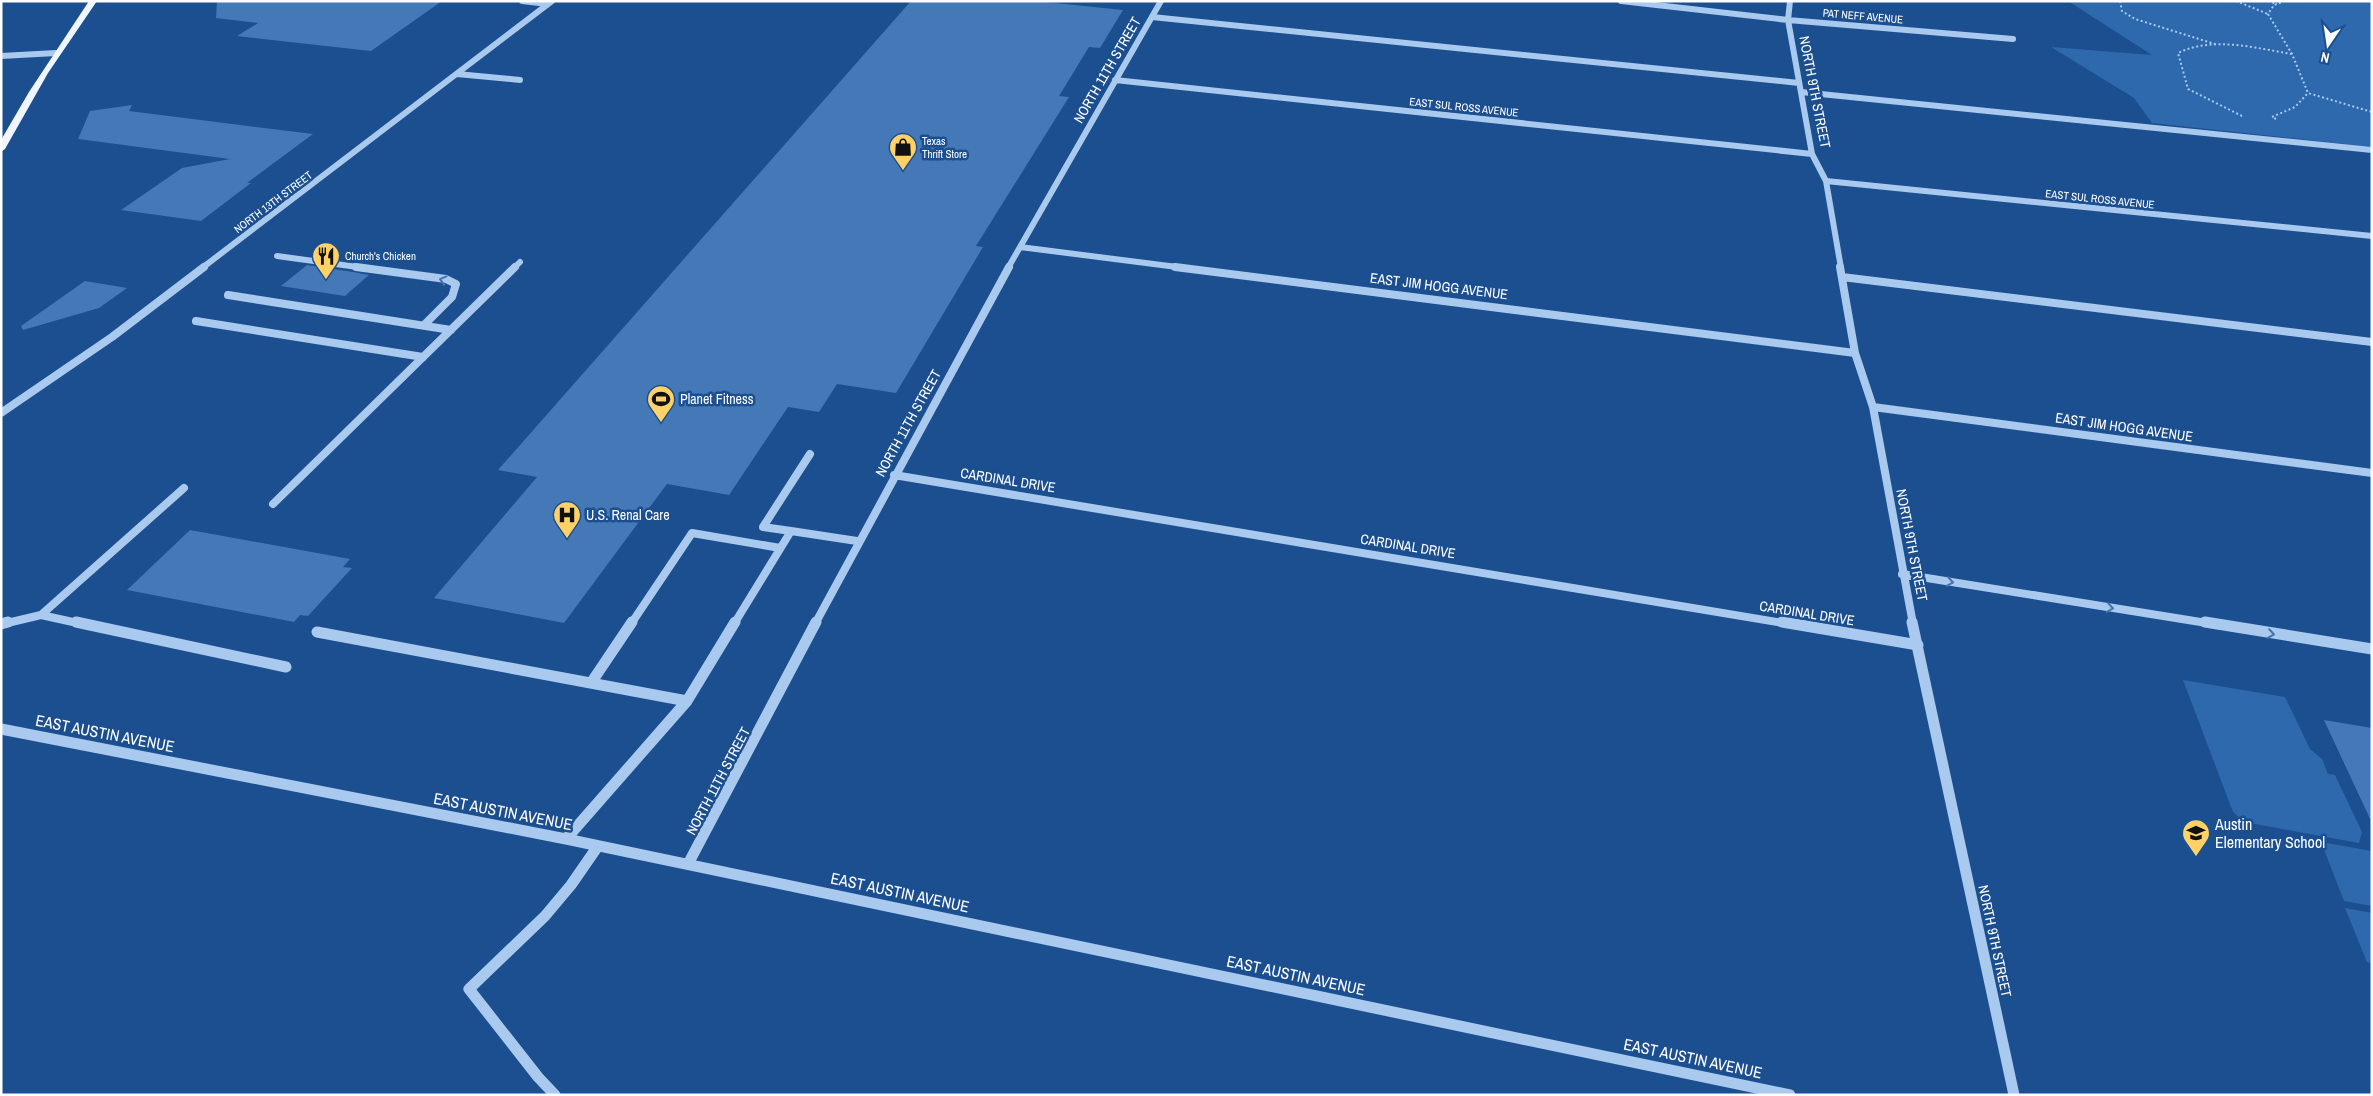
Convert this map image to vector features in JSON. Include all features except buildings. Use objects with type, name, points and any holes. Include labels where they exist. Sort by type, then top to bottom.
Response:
[{"type":"main road","points":[[3,144],[24,104],[56,53],[93,1]]},
{"type":"street","name":"NORTH 11TH STREET","points":[[688,864],[894,475],[1114,80],[1161,1]]},
{"type":"street","name":"PAT NEFF AVENUE","points":[[1621,1],[1731,12],[1788,20],[2013,40]]},
{"type":"street","name":"NORTH 9TH STREET","points":[[1790,1],[1788,20],[1812,154],[1826,181],[1855,353],[1873,407],[1902,574],[2014,1095]]},
{"type":"street","name":"NORTH 13TH STREET","points":[[1,413],[112,337],[550,3]]},
{"type":"street","points":[[1152,17],[2372,150]]},
{"type":"street","points":[[1,56],[56,53]]},
{"type":"street","points":[[457,74],[520,80]]},
{"type":"street","name":"EAST SUL ROSS AVENUE","points":[[1114,80],[1812,154]]},
{"type":"street","name":"EAST SUL ROSS AVENUE","points":[[1826,181],[2372,236]]},
{"type":"street","name":"EAST JIM HOGG AVENUE","points":[[1020,247],[1855,353]]},
{"type":"street","points":[[277,256],[446,280],[456,284],[452,297],[424,325]]},
{"type":"street","points":[[273,504],[520,262]]},
{"type":"street","points":[[1842,277],[2372,342]]},
{"type":"street","points":[[228,295],[451,330]]},
{"type":"street","points":[[196,321],[423,357]]},
{"type":"street","name":"EAST JIM HOGG AVENUE","points":[[1873,407],[2372,473]]},
{"type":"street","points":[[810,454],[763,527],[858,541]]},
{"type":"street","name":"CARDINAL DRIVE","points":[[894,475],[1918,645]]},
{"type":"street","points":[[41,615],[184,488]]},
{"type":"street","points":[[566,839],[687,701],[791,531]]},
{"type":"street","points":[[591,683],[692,533],[780,548]]},
{"type":"street","points":[[1902,574],[2372,649]]},
{"type":"street","points":[[1,624],[41,615],[286,666]]},
{"type":"street","points":[[317,632],[687,701]]},
{"type":"street","name":"EAST AUSTIN AVENUE","points":[[1,729],[566,839],[1790,1095]]},
{"type":"lane","points":[[522,1],[550,3]]},
{"type":"lane","points":[[555,1095],[469,989],[545,916],[571,885],[598,846]]},
{"type":"path","points":[[2120,1],[2122,11],[2135,19],[2218,45],[2292,54]]},
{"type":"path","points":[[2236,1],[2268,14],[2292,54],[2308,93]]},
{"type":"path","points":[[2268,1],[2277,4]]},
{"type":"path","points":[[2268,14],[2274,5],[2285,1]]},
{"type":"path","points":[[2218,45],[2187,47],[2178,53],[2188,89],[2249,119]]},
{"type":"path","points":[[2308,93],[2372,112]]},
{"type":"path","points":[[2272,118],[2295,107],[2308,93]]},
{"type":"path","points":[[2264,118],[2280,121]]},
{"type":"shaded area","points":[[2068,1],[2372,1],[2372,147],[2152,123],[2134,98],[2051,47],[2152,55]]},
{"type":"shaded area","points":[[2183,680],[2285,697],[2310,749],[2322,759],[2328,774],[2335,775],[2362,832],[2359,843],[2244,822],[2233,812]]},
{"type":"shaded area","points":[[2321,842],[2372,851],[2372,906],[2344,901]]},
{"type":"shaded area","points":[[2345,908],[2372,913],[2372,963],[2367,962]]},
{"type":"place","name":"Texas Thrift Store","points":[[903,171]]},
{"type":"place","name":"Church's Chicken","points":[[326,280]]},
{"type":"place","name":"Planet Fitness","points":[[661,423]]},
{"type":"place","name":"U.S. Renal Care","points":[[567,539]]},
{"type":"place","name":"Austin Elementary School","points":[[2196,857]]}]
